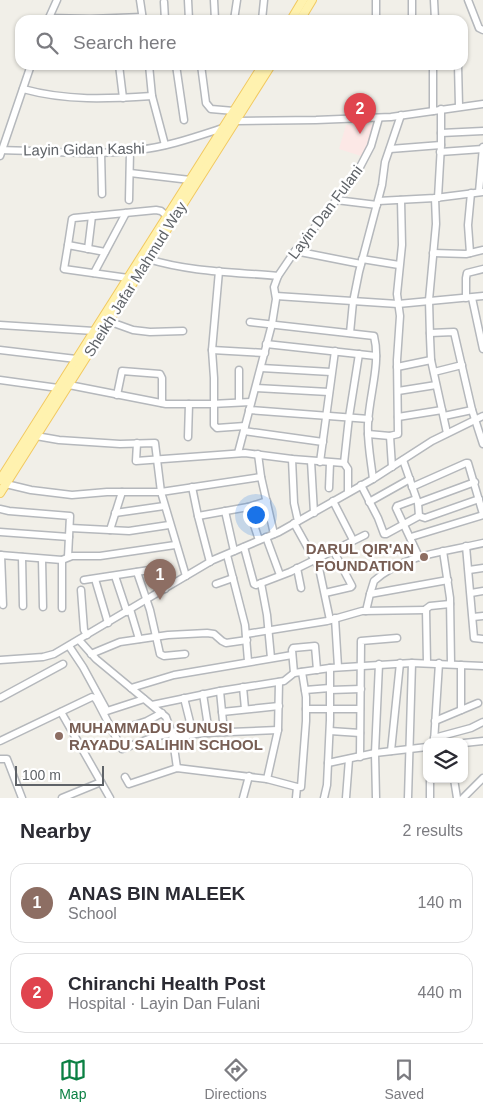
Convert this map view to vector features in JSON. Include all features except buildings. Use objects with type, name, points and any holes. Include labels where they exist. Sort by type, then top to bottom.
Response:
[{"type":"main road","points":[[294,15],[304,0]]},
{"type":"main road","points":[[303,15],[312,0]]},
{"type":"main road","name":"Sheikh Jafar Mahmud Way","points":[[0,493],[2,479],[260,70]]},
{"type":"main road","name":"Sheikh Jafar Mahmud Way","points":[[2,479],[36,436],[268,70]]},
{"type":"street","points":[[51,15],[57,0]]},
{"type":"street","points":[[140,0],[142,15]]},
{"type":"street","points":[[188,0],[189,15]]},
{"type":"street","points":[[214,0],[215,15]]},
{"type":"street","points":[[235,15],[237,0]]},
{"type":"street","points":[[262,15],[264,0]]},
{"type":"street","points":[[376,0],[376,15]]},
{"type":"street","points":[[412,0],[412,15]]},
{"type":"street","points":[[434,0],[435,15]]},
{"type":"street","points":[[468,0],[479,28],[483,30]]},
{"type":"street","points":[[164,2],[165,15]]},
{"type":"street","points":[[1,152],[29,70]]},
{"type":"street","points":[[120,70],[123,98]]},
{"type":"street","points":[[149,70],[152,96],[166,145]]},
{"type":"street","points":[[177,70],[184,120]]},
{"type":"street","points":[[202,70],[208,106],[211,109],[234,111]]},
{"type":"street","points":[[432,111],[433,70]]},
{"type":"street","points":[[458,70],[459,106]]},
{"type":"street","points":[[23,89],[52,96],[97,100],[152,96]]},
{"type":"street","points":[[236,121],[379,118],[483,104]]},
{"type":"street","points":[[440,109],[441,133],[436,224],[429,300],[432,360],[447,433]]},
{"type":"street","points":[[350,333],[353,302],[362,261],[386,162],[402,115]]},
{"type":"street","name":"Layin Dan Fulani","points":[[238,453],[272,324],[276,296],[274,288],[278,276],[295,251],[354,177],[368,154],[379,118]]},
{"type":"street","name":"Layin Gidan Kashi","points":[[1,152],[130,151],[166,145],[224,128]]},
{"type":"street","points":[[441,133],[483,131]]},
{"type":"street","points":[[336,200],[377,203],[481,192],[483,148],[390,149]]},
{"type":"street","points":[[130,151],[130,200]]},
{"type":"street","points":[[101,152],[102,194]]},
{"type":"street","points":[[130,173],[190,180]]},
{"type":"street","points":[[470,253],[468,225],[471,193]]},
{"type":"street","points":[[368,434],[390,436],[398,434],[397,367],[400,316],[397,282],[402,245],[401,200]]},
{"type":"street","points":[[128,278],[64,269],[72,219],[156,210],[161,211],[167,216]]},
{"type":"street","points":[[94,273],[126,212]]},
{"type":"street","points":[[88,249],[92,216]]},
{"type":"street","points":[[68,245],[105,252]]},
{"type":"street","points":[[433,253],[470,253],[483,250]]},
{"type":"street","points":[[295,251],[399,265]]},
{"type":"street","points":[[148,259],[183,268],[278,276]]},
{"type":"street","points":[[483,269],[467,273],[466,278],[469,298],[480,322],[483,346]]},
{"type":"street","points":[[219,271],[212,350],[215,428],[244,429],[323,442]]},
{"type":"street","points":[[276,296],[398,304],[483,296]]},
{"type":"street","points":[[108,321],[133,330],[150,332],[183,331]]},
{"type":"street","points":[[250,322],[372,335],[375,337],[376,356],[368,419],[373,479]]},
{"type":"street","points":[[0,325],[94,331]]},
{"type":"street","points":[[430,332],[454,332],[472,410],[483,444]]},
{"type":"street","points":[[266,344],[376,356]]},
{"type":"street","points":[[0,350],[76,359]]},
{"type":"street","points":[[212,350],[265,353]]},
{"type":"street","points":[[320,462],[335,351]]},
{"type":"street","points":[[348,492],[348,469],[344,464],[359,354]]},
{"type":"street","points":[[397,367],[432,360]]},
{"type":"street","points":[[434,372],[462,365]]},
{"type":"street","points":[[261,368],[331,372]]},
{"type":"street","points":[[239,370],[240,402]]},
{"type":"street","points":[[117,396],[122,371],[160,374],[162,375],[162,403]]},
{"type":"street","points":[[0,380],[58,388]]},
{"type":"street","points":[[68,385],[117,396],[162,403],[215,404],[251,402]]},
{"type":"street","points":[[398,391],[436,385]]},
{"type":"street","points":[[256,388],[329,392]]},
{"type":"street","points":[[188,438],[189,404]]},
{"type":"street","points":[[249,410],[368,419]]},
{"type":"street","points":[[398,417],[472,410]]},
{"type":"street","points":[[0,660],[47,656],[69,646],[210,562],[274,534],[314,513],[447,433],[483,416]]},
{"type":"street","points":[[36,436],[59,440],[154,443],[164,506],[186,576]]},
{"type":"street","points":[[390,436],[392,466]]},
{"type":"street","points":[[137,443],[136,461],[158,461],[238,453],[344,464]]},
{"type":"street","points":[[258,454],[261,477],[274,534]]},
{"type":"street","points":[[292,459],[296,522],[321,574],[333,619],[338,667]]},
{"type":"street","points":[[403,460],[417,501],[419,516]]},
{"type":"street","points":[[311,461],[314,513]]},
{"type":"street","points":[[329,488],[330,463]]},
{"type":"street","points":[[411,538],[483,515],[470,466],[466,463],[412,487]]},
{"type":"street","points":[[2,479],[31,490],[72,495],[161,492],[261,477]]},
{"type":"street","points":[[369,502],[410,479]]},
{"type":"street","points":[[420,558],[396,507],[475,482]]},
{"type":"street","points":[[361,485],[384,534],[389,534],[419,516],[426,518],[479,499]]},
{"type":"street","points":[[192,487],[210,562]]},
{"type":"street","points":[[110,530],[122,492]]},
{"type":"street","points":[[198,516],[248,507],[267,501]]},
{"type":"street","points":[[333,501],[353,540]]},
{"type":"street","points":[[115,513],[164,506]]},
{"type":"street","points":[[248,507],[280,575]]},
{"type":"street","points":[[0,509],[70,516],[62,608]]},
{"type":"street","points":[[224,511],[234,551]]},
{"type":"street","points":[[70,528],[136,531],[170,525]]},
{"type":"street","points":[[0,532],[69,537]]},
{"type":"street","points":[[244,547],[254,584],[261,583],[296,568],[364,535]]},
{"type":"street","points":[[366,611],[371,588],[378,578],[402,563],[443,551],[483,543]]},
{"type":"street","points":[[3,606],[1,555],[65,559],[108,556],[176,545]]},
{"type":"street","points":[[466,546],[474,638],[483,639]]},
{"type":"street","points":[[325,593],[352,586],[334,550]]},
{"type":"street","points":[[443,551],[450,604],[451,664]]},
{"type":"street","points":[[227,554],[246,637],[248,661]]},
{"type":"street","points":[[22,557],[23,606]]},
{"type":"street","points":[[42,558],[43,607]]},
{"type":"street","points":[[296,568],[301,588]]},
{"type":"street","points":[[469,570],[483,568]]},
{"type":"street","points":[[84,580],[159,570],[165,589]]},
{"type":"street","points":[[137,572],[160,654],[162,656],[185,654]]},
{"type":"street","points":[[115,576],[139,639]]},
{"type":"street","points":[[216,584],[233,578]]},
{"type":"street","points":[[95,579],[108,623]]},
{"type":"street","points":[[370,594],[448,580]]},
{"type":"street","points":[[261,583],[271,658]]},
{"type":"street","points":[[82,590],[84,630],[87,635]]},
{"type":"street","points":[[471,593],[483,591]]},
{"type":"street","points":[[91,654],[110,645],[156,636],[207,633],[214,634],[226,643],[268,631],[366,611],[426,610],[430,606],[450,604]]},
{"type":"street","points":[[426,610],[427,662]]},
{"type":"street","points":[[473,617],[483,616]]},
{"type":"street","points":[[360,757],[362,641],[397,638]]},
{"type":"street","points":[[79,640],[91,654],[162,713],[170,723],[177,768]]},
{"type":"street","points":[[294,673],[293,648],[314,645],[317,670]]},
{"type":"street","points":[[69,646],[83,666],[107,711],[144,699]]},
{"type":"street","points":[[131,688],[174,675],[292,655]]},
{"type":"street","points":[[408,798],[412,662]]},
{"type":"street","points":[[152,706],[203,694],[279,682],[288,679],[294,673],[338,667],[412,662],[483,666]]},
{"type":"street","points":[[391,751],[400,663]]},
{"type":"street","points":[[434,738],[439,663]]},
{"type":"street","points":[[0,698],[63,664]]},
{"type":"street","points":[[376,798],[375,753],[379,664]]},
{"type":"street","points":[[461,665],[461,710]]},
{"type":"street","points":[[324,798],[327,785],[330,731],[330,668]]},
{"type":"street","points":[[125,777],[129,784],[177,768],[249,776],[297,787],[302,786],[306,708],[302,672]]},
{"type":"street","points":[[267,779],[278,730],[279,682]]},
{"type":"street","points":[[243,687],[245,709]]},
{"type":"street","points":[[305,690],[360,689]]},
{"type":"street","points":[[220,691],[224,732]]},
{"type":"street","points":[[203,694],[208,733]]},
{"type":"street","points":[[0,741],[92,697],[95,698],[123,749],[145,740],[173,735],[278,730]]},
{"type":"street","points":[[184,698],[192,734]]},
{"type":"street","points":[[396,702],[410,703]]},
{"type":"street","points":[[436,721],[478,703]]},
{"type":"street","points":[[222,712],[279,706]]},
{"type":"street","points":[[306,708],[360,709]]},
{"type":"street","points":[[60,712],[110,798]]},
{"type":"street","points":[[113,732],[147,721],[162,713]]},
{"type":"street","points":[[440,738],[483,722]]},
{"type":"street","points":[[330,731],[360,733]]},
{"type":"street","points":[[468,743],[483,741]]},
{"type":"street","points":[[328,763],[375,753],[423,747]]},
{"type":"street","points":[[0,759],[7,759],[22,798]]},
{"type":"street","points":[[346,798],[349,759]]},
{"type":"street","points":[[243,798],[249,776]]},
{"type":"street","points":[[463,798],[483,778]]},
{"type":"street","points":[[62,798],[101,782]]},
{"type":"street","points":[[430,783],[430,798]]},
{"type":"street","points":[[455,783],[457,798]]},
{"type":"street","points":[[296,798],[297,787]]},
{"type":"shaded area","points":[[378,124],[364,157],[339,149],[346,125]]},
{"type":"place","name":"Chiranchi Health Post","points":[[360,134]]},
{"type":"place","name":"DARUL QIR'AN FOUNDATION","points":[[424,557]]},
{"type":"place","name":"ANAS BIN MALEEK","points":[[160,600]]},
{"type":"place","name":"MUHAMMADU SUNUSI RAYADU SALIHIN SCHOOL","points":[[59,736]]}]
